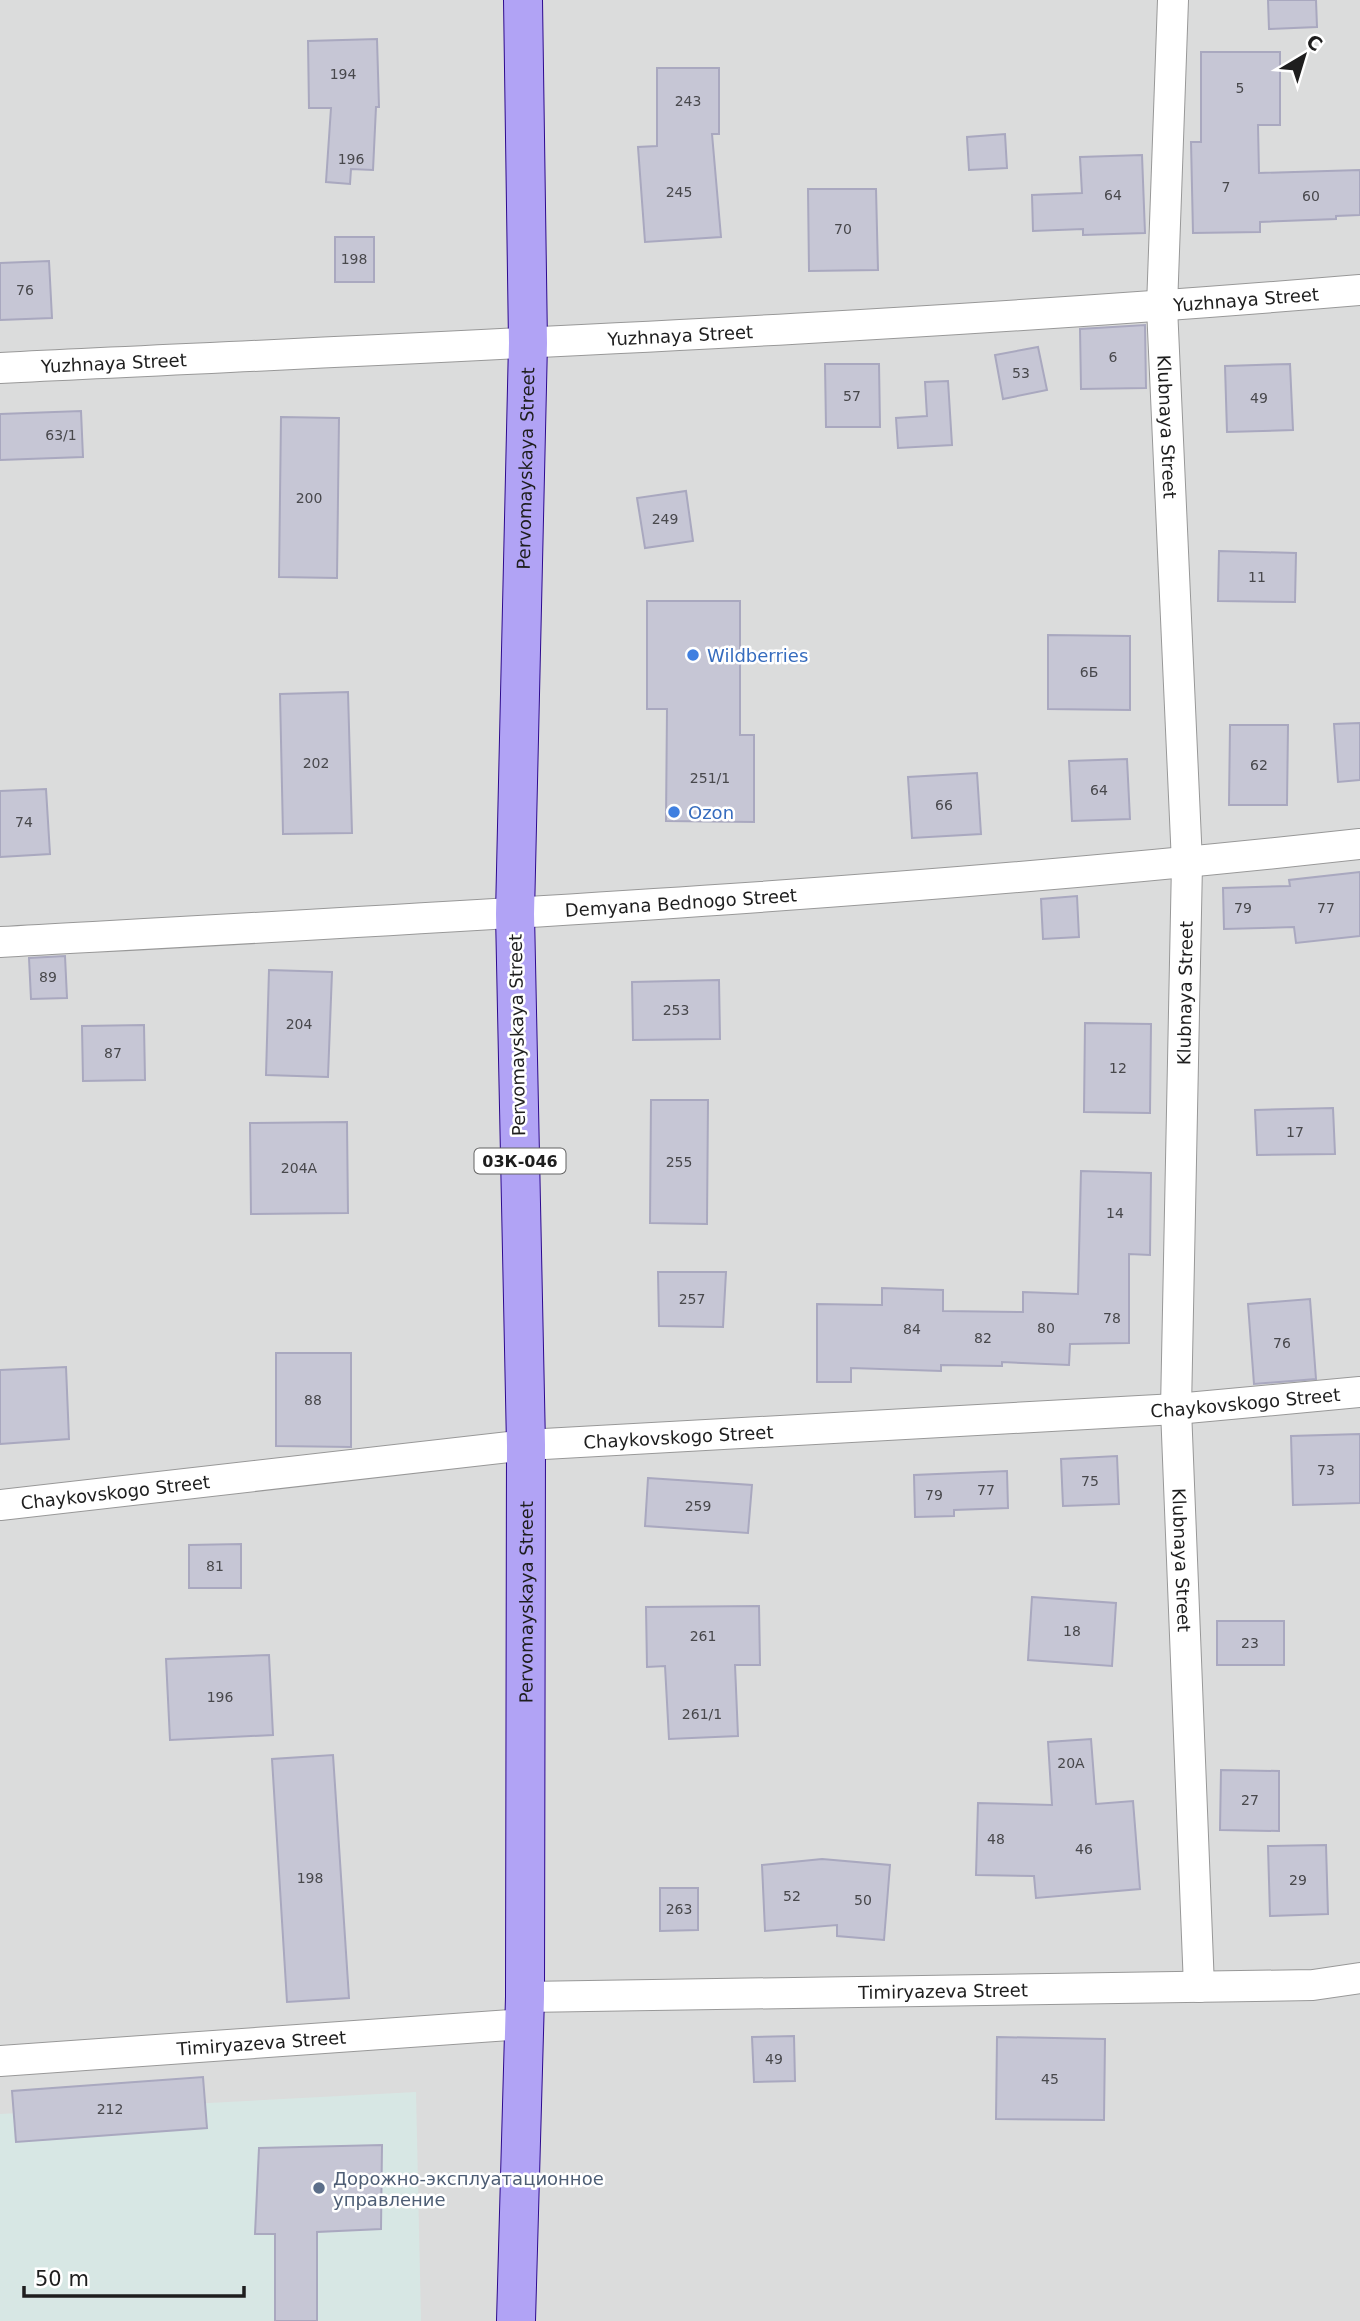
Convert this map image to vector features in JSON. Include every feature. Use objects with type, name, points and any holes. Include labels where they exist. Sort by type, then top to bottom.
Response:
[{"type":"main road","name":"Pervomayskaya Street","points":[[516,2321],[524,2010],[526,1445],[515,914],[528,343],[523,0]]},
{"type":"street","name":"Klubnaya Street","points":[[1172,0],[1163,307],[1187,863],[1176,1409],[1199,1987]]},
{"type":"street","name":"Yuzhnaya Street","points":[[0,368],[528,343],[1163,307],[1360,290]]},
{"type":"street","name":"Demyana Bednogo Street","points":[[0,942],[515,914],[1187,863],[1360,844]]},
{"type":"street","name":"Chaykovskogo Street","points":[[0,1505],[526,1445],[1176,1409],[1360,1392]]},
{"type":"street","name":"Timiryazeva Street","points":[[0,2061],[524,2010],[1313,1985],[1360,1979]]},
{"type":"shaded area","points":[[0,0],[1360,0],[1360,2321],[0,2321]]},
{"type":"shaded area","points":[[416,2092],[421,2321],[0,2321],[0,2114]]},
{"type":"building","points":[[1268,0],[1316,0],[1317,27],[1269,29]]},
{"type":"building","points":[[377,39],[379,107],[376,107],[373,170],[351,169],[350,184],[326,182],[331,108],[309,108],[308,41]]},
{"type":"building","points":[[1201,52],[1280,52],[1280,125],[1258,125],[1259,173],[1360,170],[1360,215],[1336,216],[1336,219],[1260,222],[1260,232],[1193,233],[1191,142],[1201,142]]},
{"type":"building","points":[[657,68],[719,68],[719,134],[712,134],[721,237],[645,242],[638,147],[657,146]]},
{"type":"building","points":[[1005,134],[1007,168],[969,170],[967,137]]},
{"type":"building","points":[[1142,155],[1145,233],[1083,235],[1083,229],[1033,231],[1032,195],[1082,193],[1080,157]]},
{"type":"building","points":[[808,189],[876,189],[878,270],[809,271]]},
{"type":"building","points":[[335,237],[374,237],[374,282],[335,282]]},
{"type":"building","points":[[49,261],[52,318],[0,320],[0,263]]},
{"type":"building","points":[[1145,325],[1146,388],[1081,389],[1080,329]]},
{"type":"building","points":[[1038,347],[1047,390],[1003,399],[995,355]]},
{"type":"building","points":[[825,364],[879,364],[880,427],[826,427]]},
{"type":"building","points":[[1290,364],[1293,430],[1227,432],[1225,366]]},
{"type":"building","points":[[948,381],[952,445],[898,448],[896,418],[927,416],[925,382]]},
{"type":"building","points":[[81,411],[83,457],[0,460],[0,414]]},
{"type":"building","points":[[281,417],[339,418],[337,578],[279,577]]},
{"type":"building","points":[[686,491],[693,541],[645,548],[637,498]]},
{"type":"building","points":[[1219,551],[1296,553],[1295,602],[1218,601]]},
{"type":"building","points":[[647,601],[740,601],[740,735],[754,735],[754,822],[666,821],[667,709],[647,709]]},
{"type":"building","points":[[1048,635],[1130,636],[1130,710],[1048,709]]},
{"type":"building","points":[[348,692],[352,833],[283,834],[280,694]]},
{"type":"building","points":[[1360,723],[1360,780],[1338,782],[1334,724]]},
{"type":"building","points":[[1230,725],[1288,725],[1287,805],[1229,805]]},
{"type":"building","points":[[1127,759],[1130,819],[1072,821],[1069,761]]},
{"type":"building","points":[[977,773],[981,834],[912,838],[908,777]]},
{"type":"building","points":[[46,789],[50,854],[0,857],[0,791]]},
{"type":"building","points":[[1360,872],[1360,936],[1296,943],[1294,927],[1224,929],[1223,888],[1290,886],[1289,880]]},
{"type":"building","points":[[1077,896],[1079,937],[1043,939],[1041,899]]},
{"type":"building","points":[[65,956],[67,998],[31,999],[29,958]]},
{"type":"building","points":[[269,970],[332,972],[328,1077],[266,1075]]},
{"type":"building","points":[[719,980],[720,1039],[633,1040],[632,982]]},
{"type":"building","points":[[1085,1023],[1151,1024],[1150,1113],[1084,1112]]},
{"type":"building","points":[[144,1025],[145,1080],[83,1081],[82,1026]]},
{"type":"building","points":[[651,1100],[708,1100],[707,1224],[650,1223]]},
{"type":"building","points":[[1333,1108],[1335,1154],[1257,1155],[1255,1110]]},
{"type":"building","points":[[347,1122],[348,1213],[251,1214],[250,1123]]},
{"type":"building","points":[[1081,1171],[1151,1173],[1150,1255],[1129,1254],[1129,1343],[1070,1344],[1069,1365],[1002,1362],[1002,1366],[941,1365],[941,1371],[851,1368],[851,1382],[817,1382],[817,1304],[882,1305],[882,1288],[943,1290],[943,1311],[1023,1312],[1023,1292],[1078,1294]]},
{"type":"building","points":[[658,1272],[726,1272],[723,1327],[659,1326]]},
{"type":"building","points":[[1310,1299],[1316,1379],[1254,1384],[1248,1304]]},
{"type":"building","points":[[276,1353],[351,1353],[351,1447],[276,1446]]},
{"type":"building","points":[[66,1367],[69,1439],[0,1444],[0,1370]]},
{"type":"building","points":[[1360,1434],[1360,1503],[1293,1505],[1291,1436]]},
{"type":"building","points":[[1117,1456],[1119,1504],[1063,1506],[1061,1459]]},
{"type":"building","points":[[1007,1471],[1008,1508],[954,1510],[954,1516],[915,1517],[914,1475]]},
{"type":"building","points":[[648,1478],[752,1485],[748,1533],[645,1526]]},
{"type":"building","points":[[241,1544],[241,1588],[189,1588],[189,1545]]},
{"type":"building","points":[[1032,1597],[1116,1603],[1112,1666],[1028,1660]]},
{"type":"building","points":[[759,1606],[760,1665],[735,1665],[738,1736],[669,1739],[665,1666],[647,1667],[646,1607]]},
{"type":"building","points":[[1217,1621],[1284,1621],[1284,1665],[1217,1665]]},
{"type":"building","points":[[269,1655],[273,1735],[170,1740],[166,1659]]},
{"type":"building","points":[[1091,1739],[1096,1804],[1133,1801],[1140,1889],[1036,1898],[1034,1876],[976,1875],[978,1803],[1052,1805],[1048,1742]]},
{"type":"building","points":[[333,1755],[349,1998],[287,2002],[272,1759]]},
{"type":"building","points":[[1221,1770],[1279,1771],[1279,1831],[1220,1830]]},
{"type":"building","points":[[1326,1845],[1328,1914],[1270,1916],[1268,1846]]},
{"type":"building","points":[[822,1859],[890,1865],[884,1940],[837,1936],[837,1925],[765,1931],[762,1865]]},
{"type":"building","points":[[660,1888],[698,1888],[698,1930],[660,1931]]},
{"type":"building","points":[[794,2036],[795,2081],[754,2082],[752,2037]]},
{"type":"building","points":[[997,2037],[1105,2039],[1104,2120],[996,2119]]},
{"type":"building","points":[[203,2077],[207,2128],[16,2142],[12,2091]]},
{"type":"building","name":"Дорожно-эксплуатационное управление","points":[[382,2145],[381,2229],[317,2232],[317,2321],[275,2321],[275,2234],[255,2234],[259,2148]]},
{"type":"place","name":"Wildberries","points":[[693,655]]},
{"type":"place","name":"Ozon","points":[[674,812]]},
{"type":"place","name":"Дорожно-эксплуатационное управление","points":[[319,2188]]}]
